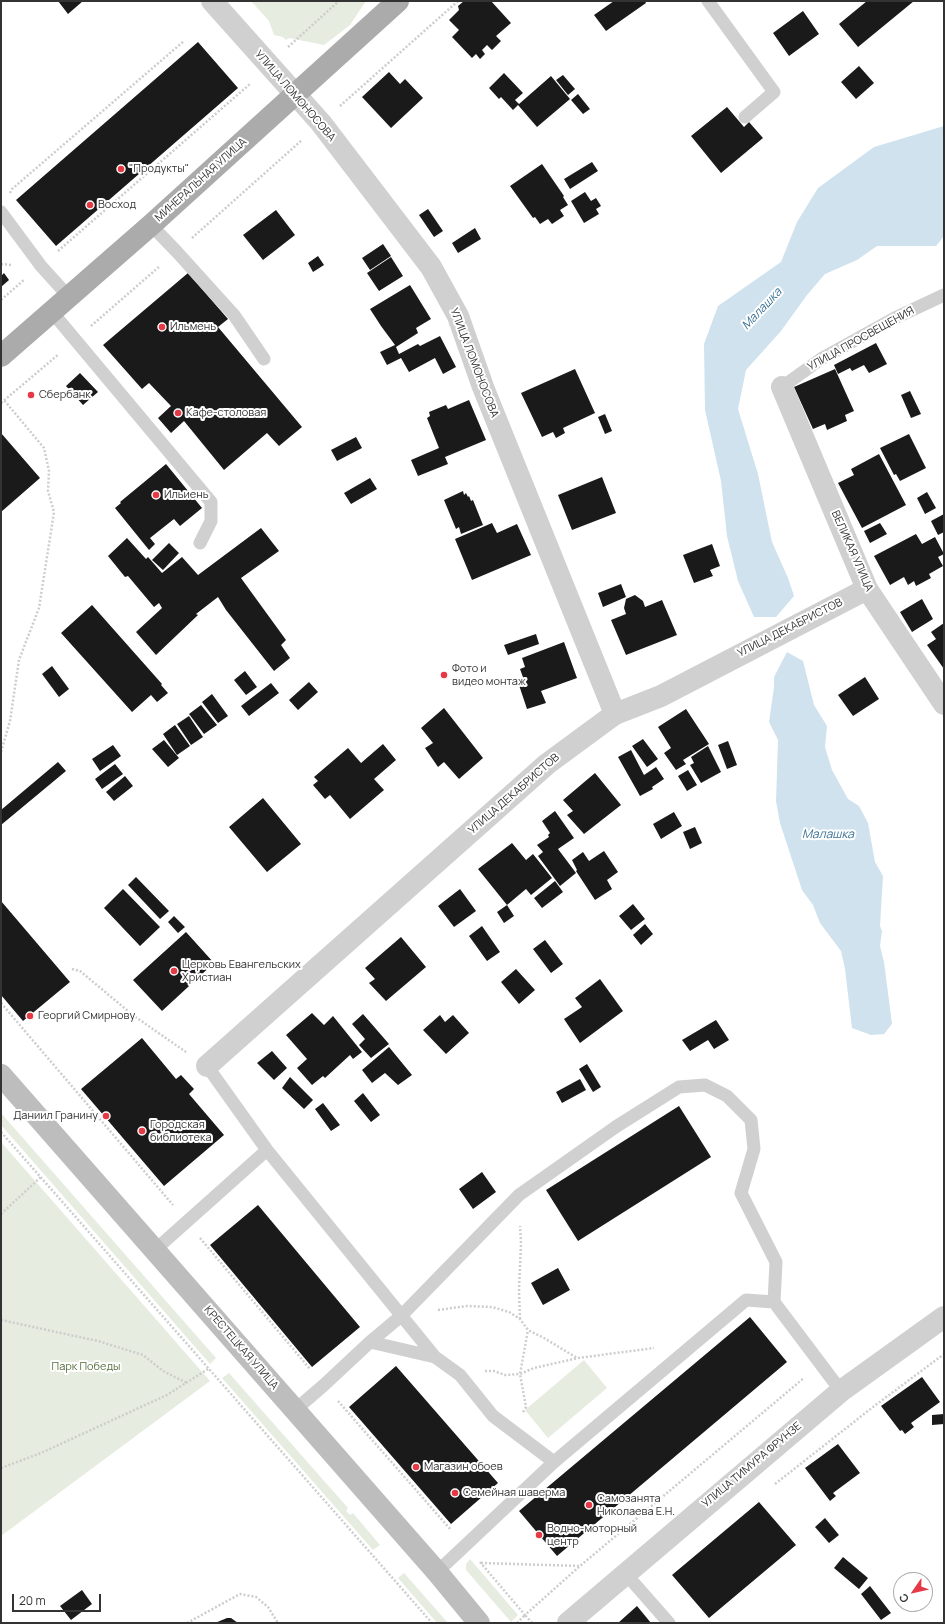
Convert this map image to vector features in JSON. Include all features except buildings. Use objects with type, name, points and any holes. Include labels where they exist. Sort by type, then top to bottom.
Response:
[{"type":"main road","name":"МИНЕРАЛЬНАЯ УЛИЦА","points":[[1,356],[151,225],[398,1]]},
{"type":"main road","name":"КРЕСТЕЦКАЯ УЛИЦА","points":[[1,1075],[437,1572],[479,1623]]},
{"type":"street","name":"УЛИЦА ЛОМОНОСОВА","points":[[212,1],[321,123],[431,267],[458,316],[483,387],[615,714]]},
{"type":"street","name":"ВЕЛИКАЯ УЛИЦА","points":[[782,387],[867,589],[944,704]]},
{"type":"street","name":"УЛИЦА ДЕКАБРИСТОВ","points":[[207,1066],[548,764],[615,714],[661,696],[867,589]]},
{"type":"street","name":"УЛИЦА ТИМУРА ФРУНЗЕ","points":[[568,1623],[841,1391],[944,1317]]},
{"type":"lane","points":[[708,1],[774,92],[744,117]]},
{"type":"lane","points":[[1,213],[41,266],[69,297]]},
{"type":"lane","points":[[151,225],[234,315],[264,360]]},
{"type":"lane","name":"УЛИЦА ПРОСВЕЩЕНИЯ","points":[[782,387],[821,359],[895,318],[944,295]]},
{"type":"lane","points":[[52,312],[211,502],[211,521],[200,543]]},
{"type":"lane","points":[[207,1066],[268,1150],[435,1358],[460,1375],[493,1416],[554,1462]]},
{"type":"lane","points":[[295,1410],[401,1316],[519,1195],[617,1126],[679,1087],[706,1085],[727,1096],[750,1120],[754,1149],[742,1193],[776,1262],[774,1302],[841,1391]]},
{"type":"lane","points":[[155,1250],[268,1150]]},
{"type":"lane","points":[[437,1572],[554,1462],[746,1300],[774,1302]]},
{"type":"lane","points":[[370,1342],[435,1358]]},
{"type":"lane","points":[[625,1573],[669,1623]]},
{"type":"path","points":[[1,300],[242,93],[269,65],[339,1]]},
{"type":"path","points":[[1,752],[10,721],[19,660],[39,608],[54,512],[48,490],[49,471],[44,448],[2,402],[177,252],[458,1]]},
{"type":"path","points":[[1,213],[12,189],[184,41]]},
{"type":"path","points":[[72,969],[80,971],[134,1016],[207,1066]]},
{"type":"path","points":[[1,1003],[188,1222],[324,1385],[532,1623]]},
{"type":"path","points":[[1,1132],[432,1623]]},
{"type":"path","points":[[1,1214],[41,1177]]},
{"type":"path","points":[[519,1195],[521,1243],[518,1290],[520,1318]]},
{"type":"path","points":[[401,1316],[467,1306],[492,1307],[509,1312],[520,1318],[528,1330],[578,1358]]},
{"type":"path","points":[[1,1320],[98,1341],[143,1356],[163,1371],[187,1383]]},
{"type":"path","points":[[511,1430],[526,1407],[520,1374],[528,1330]]},
{"type":"path","points":[[452,1369],[483,1372],[494,1371],[505,1375],[520,1374],[534,1368],[578,1358],[660,1347],[686,1351]]},
{"type":"path","points":[[774,1485],[873,1407],[944,1354]]},
{"type":"path","points":[[516,1623],[580,1566],[821,1364]]},
{"type":"path","points":[[1,1468],[41,1453],[167,1395],[208,1369]]},
{"type":"path","points":[[480,1562],[580,1566]]},
{"type":"path","points":[[187,1623],[240,1594],[256,1597],[268,1607],[278,1623]]},
{"type":"green space","points":[[251,1],[366,1],[350,25],[324,45],[289,38],[286,40],[283,37],[274,35],[269,21]]},
{"type":"green space","points":[[1,1113],[216,1358],[210,1364],[1,1125]]},
{"type":"green space","name":"Парк Победы","points":[[1,1142],[210,1381],[1,1536]]},
{"type":"green space","points":[[584,1360],[607,1388],[548,1438],[525,1410]]},
{"type":"green space","points":[[229,1373],[348,1508],[346,1511],[350,1515],[353,1513],[380,1545],[373,1550],[222,1378]]},
{"type":"green space","points":[[470,1559],[518,1615],[511,1622],[466,1570],[466,1564]]},
{"type":"green space","points":[[404,1573],[448,1623],[437,1623],[398,1578]]},
{"type":"water","points":[[944,126],[944,236],[936,246],[877,246],[857,260],[825,274],[807,295],[781,331],[746,370],[738,409],[758,474],[772,542],[788,578],[794,596],[776,617],[754,617],[738,581],[727,536],[721,481],[705,410],[704,344],[718,306],[781,262],[797,222],[818,188],[874,147]]},
{"type":"water","name":"Малашка","points":[[787,652],[803,661],[814,705],[827,726],[825,747],[832,770],[848,799],[859,806],[868,823],[875,862],[883,876],[880,926],[882,931],[880,946],[884,962],[892,1024],[884,1034],[871,1035],[852,1028],[845,969],[841,951],[820,923],[813,905],[802,890],[780,823],[776,801],[778,740],[769,722],[774,677]]},
{"type":"place","name":"\"Продукты\"","points":[[121,169]]},
{"type":"place","name":"Восход","points":[[90,205]]},
{"type":"place","name":"Ильмень","points":[[162,327]]},
{"type":"place","name":"Сбербанк","points":[[31,395]]},
{"type":"place","name":"Кафе-столовая","points":[[178,413]]},
{"type":"place","name":"Ильиень","points":[[156,495]]},
{"type":"place","name":"Фото и видео монтаж","points":[[444,675]]},
{"type":"place","name":"Церковь Евангельских Христиан","points":[[174,971]]},
{"type":"place","name":"Георгий Смирнову","points":[[30,1016]]},
{"type":"place","name":"Даниил Гранину","points":[[106,1116]]},
{"type":"place","name":"Городская библиотека","points":[[142,1131]]},
{"type":"place","name":"Магазин обоев","points":[[416,1467]]},
{"type":"place","name":"Семейная шаверма","points":[[455,1493]]},
{"type":"place","name":"Самозанята Николаева Е.Н.","points":[[589,1505]]},
{"type":"place","name":"Водно-моторный центр","points":[[539,1535]]}]
